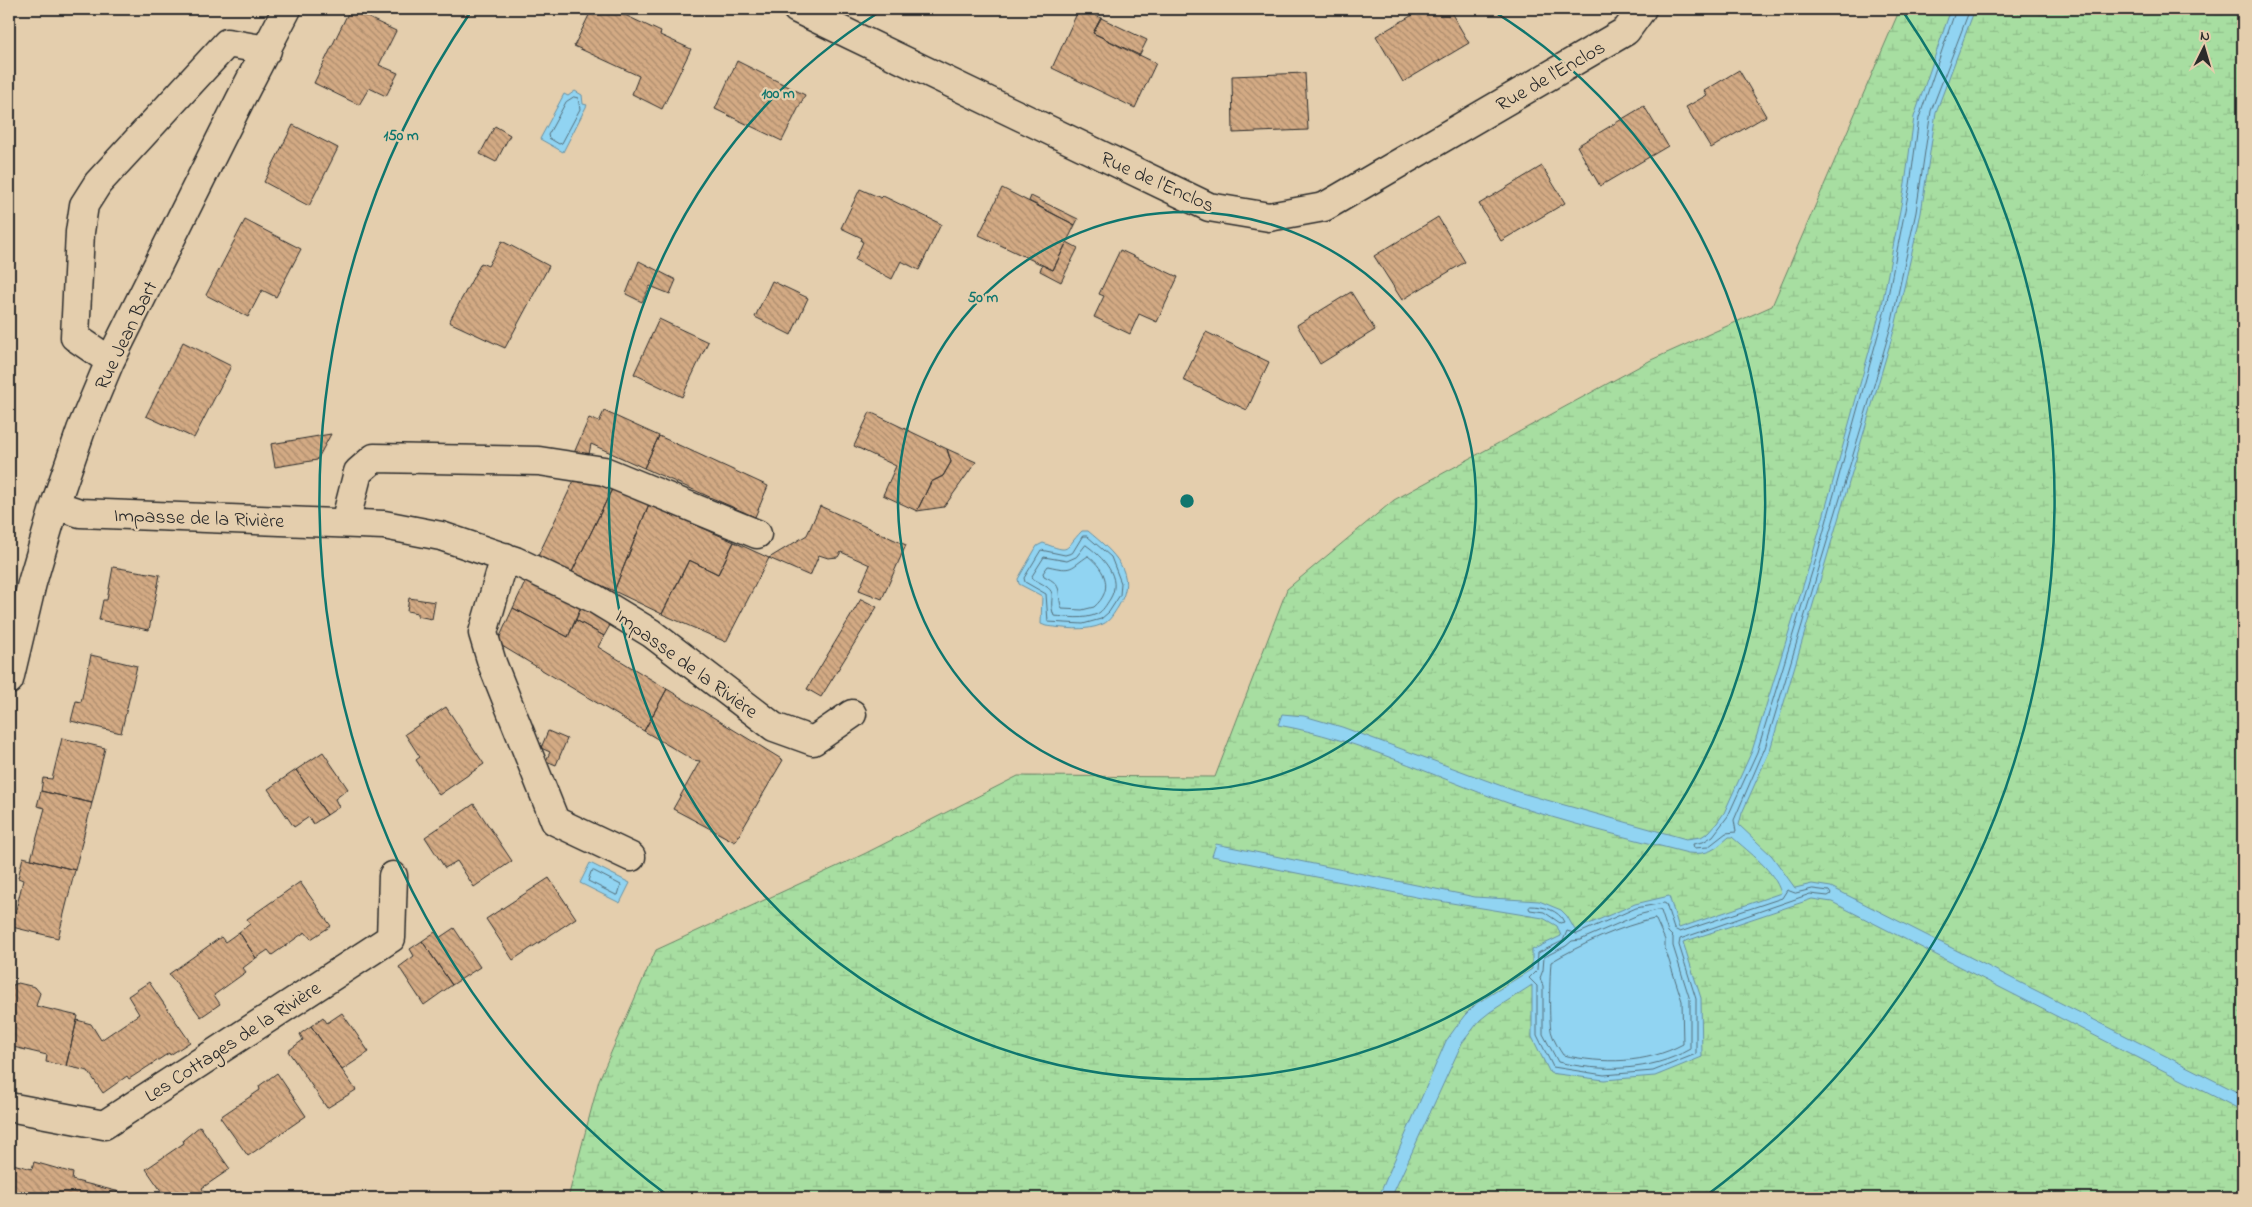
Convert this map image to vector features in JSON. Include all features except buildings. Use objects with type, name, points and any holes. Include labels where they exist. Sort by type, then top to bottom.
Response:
[{"type":"street","name":"Rue Jean Bart","points":[[9,680],[32,583],[54,505],[81,430],[110,362],[236,108],[288,9]]},
{"type":"street","name":"Rue de l'Enclos","points":[[797,9],[1209,208],[1269,217],[1324,207],[1626,30],[1642,9]]},
{"type":"street","points":[[110,362],[75,337],[80,232],[84,204],[98,183],[227,43],[268,50]]},
{"type":"street","points":[[345,523],[358,472],[374,458],[539,461],[604,471],[757,534]]},
{"type":"street","name":"Impasse de la Rivière","points":[[54,505],[80,513],[384,525],[441,536],[505,557],[596,599],[651,633],[774,726],[813,741],[852,714]]},
{"type":"street","points":[[505,557],[483,633],[492,662],[555,822],[631,856]]},
{"type":"street","name":"Les Cottages de la Rivière","points":[[9,1107],[104,1125],[390,938],[393,876]]},
{"type":"green space","points":[[1900,9],[2243,9],[2243,1198],[568,1198],[599,1080],[656,950],[864,854],[1018,776],[1215,777],[1287,589],[1394,500],[1651,360],[1772,306]]},
{"type":"water","points":[[1951,9],[1975,9],[1936,112],[1921,213],[1895,327],[1770,750],[1742,813],[1739,825],[1772,856],[1795,888],[1812,884],[1831,887],[2243,1095],[2243,1111],[1832,902],[1812,899],[1683,942],[1701,998],[1702,1057],[1655,1076],[1604,1080],[1550,1073],[1532,1037],[1532,985],[1490,1012],[1480,1020],[1462,1043],[1391,1198],[1378,1198],[1446,1041],[1464,1016],[1477,1003],[1532,969],[1532,950],[1561,936],[1557,926],[1543,918],[1421,898],[1212,856],[1216,844],[1475,897],[1539,901],[1561,910],[1575,930],[1635,904],[1669,896],[1679,928],[1781,893],[1767,869],[1732,837],[1729,837],[1711,851],[1688,853],[1552,817],[1508,803],[1337,739],[1278,725],[1282,714],[1304,716],[1342,727],[1518,792],[1686,839],[1701,837],[1709,832],[1724,813],[1752,751],[1812,557],[1882,305],[1905,184],[1914,117]]},
{"type":"water","points":[[575,91],[582,95],[583,104],[587,105],[563,152],[540,139],[564,94],[568,96]]},
{"type":"water","points":[[1082,531],[1088,531],[1114,555],[1120,564],[1126,584],[1124,595],[1110,619],[1105,623],[1089,628],[1074,629],[1041,624],[1042,596],[1019,584],[1018,579],[1037,546],[1043,543],[1063,549],[1066,548]]},
{"type":"water","points":[[590,863],[630,883],[620,903],[580,883]]}]
